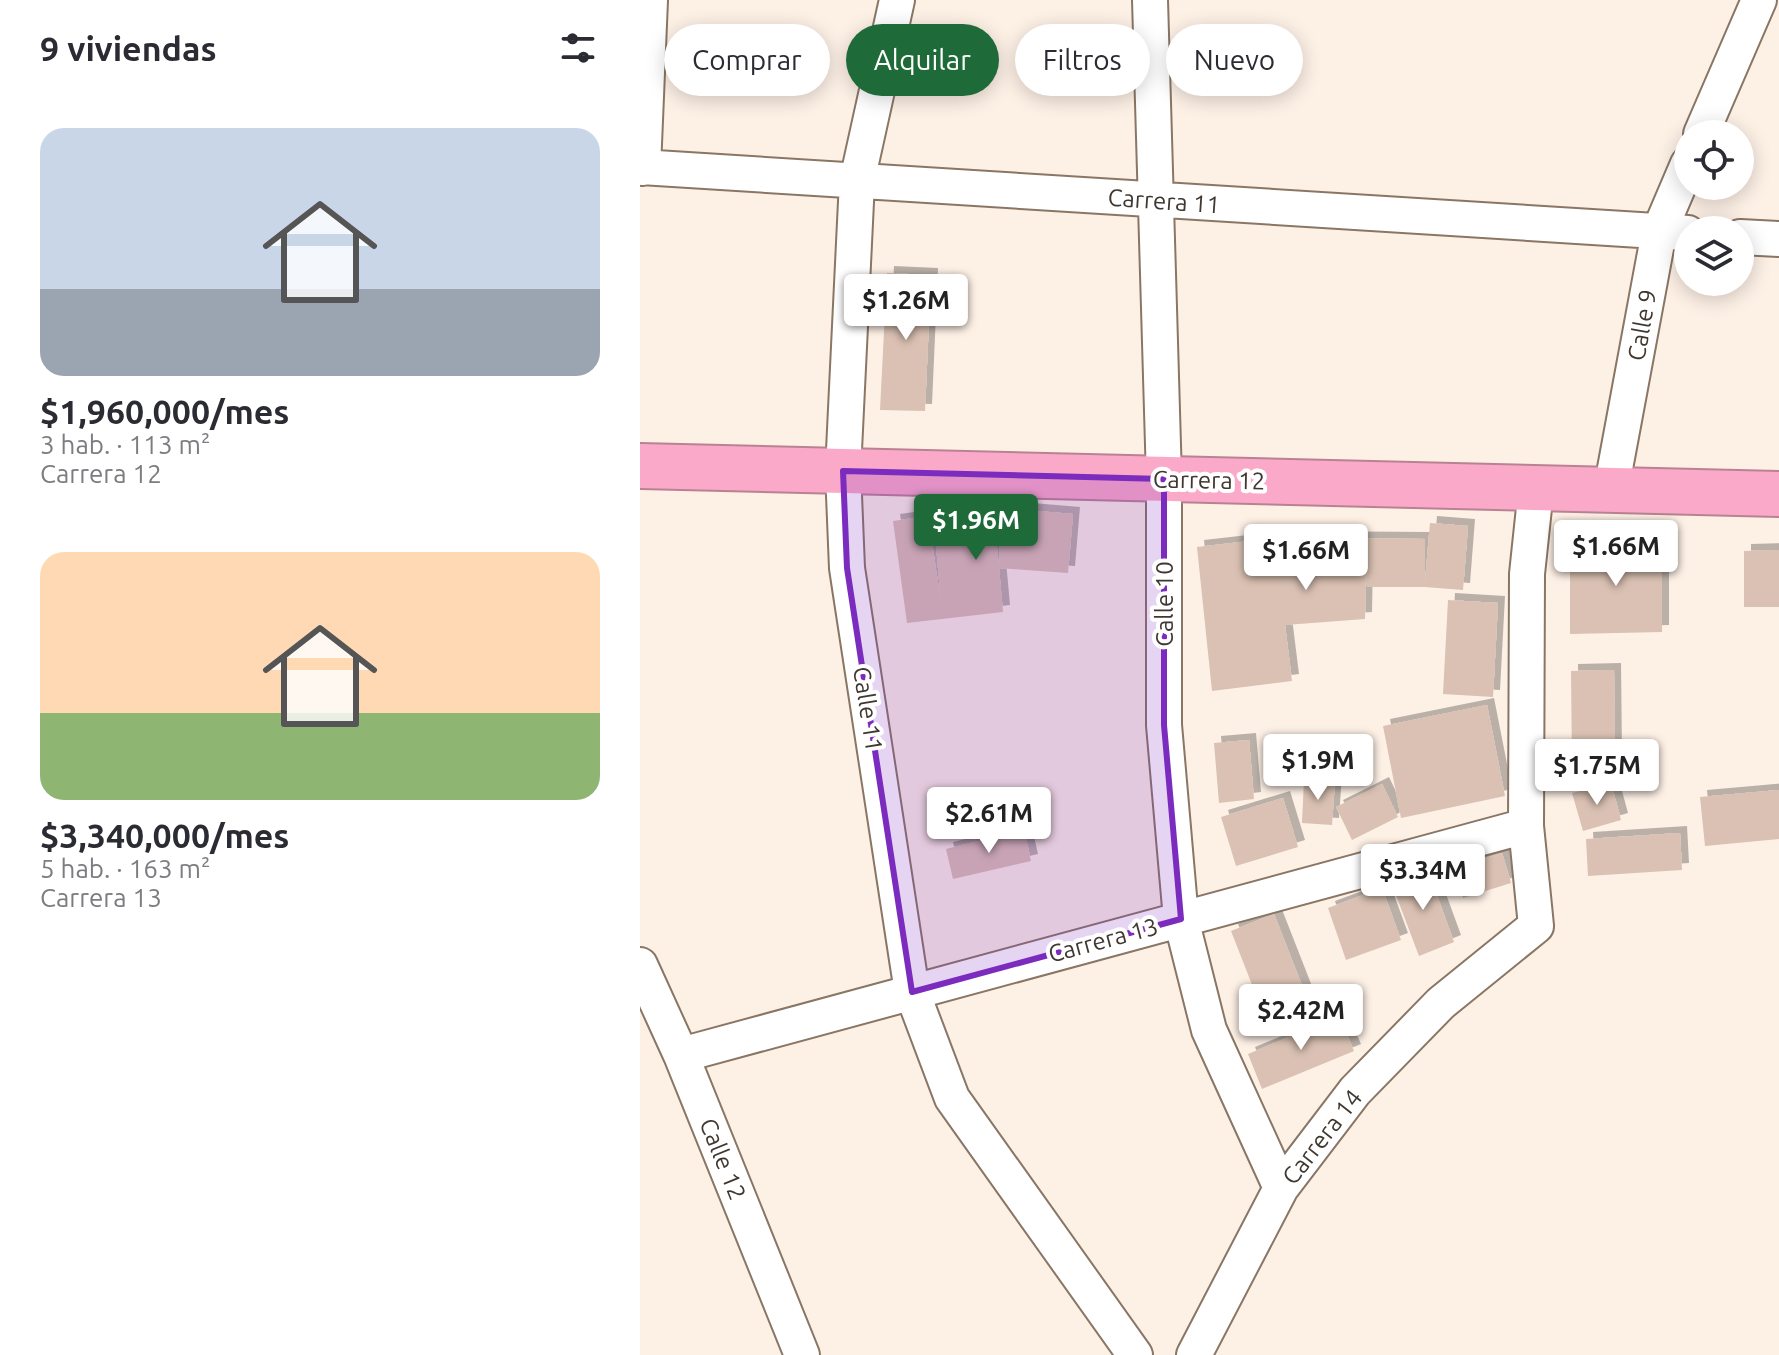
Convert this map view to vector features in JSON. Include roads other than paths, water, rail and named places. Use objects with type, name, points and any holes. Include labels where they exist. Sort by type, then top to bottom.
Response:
[{"type":"highway","name":"Carrera 12","points":[[640,466],[1779,494]]},
{"type":"street","points":[[641,168],[650,0]]},
{"type":"street","name":"Calle 11","points":[[897,0],[857,181],[843,471],[847,568],[912,992],[952,1098],[1135,1355]]},
{"type":"street","name":"Calle 10","points":[[1150,0],[1164,479],[1164,725],[1181,919],[1209,1030],[1281,1188]]},
{"type":"street","points":[[1707,120],[1759,0]]},
{"type":"street","name":"Carrera 11","points":[[641,168],[1673,232]]},
{"type":"street","name":"Calle 9","points":[[1611,490],[1680,200]]},
{"type":"street","points":[[1754,238],[1779,239]]},
{"type":"street","points":[[1526,826],[1527,574],[1536,489]]},
{"type":"street","name":"Carrera 13","points":[[681,1055],[1526,826]]},
{"type":"street","name":"Carrera 14","points":[[1194,1355],[1281,1188],[1355,1091],[1441,1003],[1536,926],[1526,826]]},
{"type":"street","name":"Calle 12","points":[[640,965],[681,1055],[802,1355]]}]
